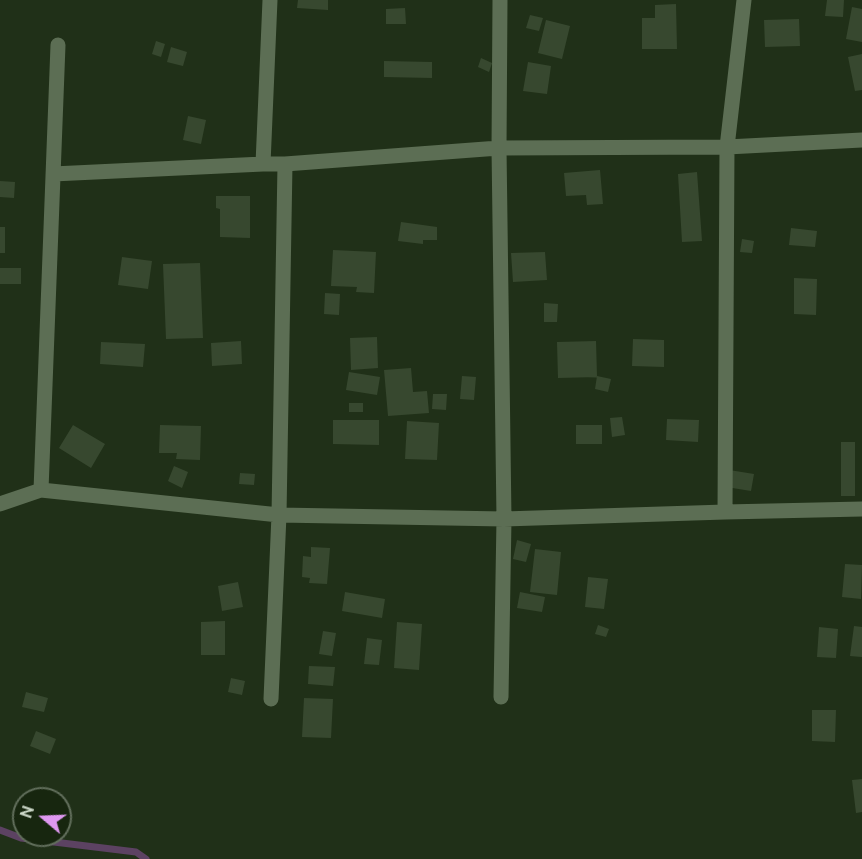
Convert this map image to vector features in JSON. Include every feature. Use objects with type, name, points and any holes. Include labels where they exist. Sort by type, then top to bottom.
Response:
[{"type":"street","points":[[263,164],[270,0]]},
{"type":"street","points":[[500,0],[499,148],[504,519],[501,697]]},
{"type":"street","points":[[726,512],[727,147],[744,0]]},
{"type":"street","points":[[41,490],[58,45]]},
{"type":"street","points":[[53,174],[285,164],[499,148],[727,147],[862,140]]},
{"type":"street","points":[[272,699],[279,515],[285,164]]},
{"type":"street","points":[[0,504],[41,490],[279,515],[504,519],[862,509]]},
{"type":"building","points":[[298,0],[328,0],[328,10],[297,8]]},
{"type":"building","points":[[827,0],[844,0],[843,17],[825,16]]},
{"type":"building","points":[[676,4],[677,49],[642,49],[642,18],[655,18],[655,5]]},
{"type":"building","points":[[852,7],[862,9],[862,42],[846,39]]},
{"type":"building","points":[[405,8],[406,24],[386,24],[386,9]]},
{"type":"building","points":[[530,15],[543,18],[539,31],[526,28]]},
{"type":"building","points":[[799,19],[800,46],[765,47],[764,20]]},
{"type":"building","points":[[546,20],[570,26],[562,59],[538,53]]},
{"type":"building","points":[[156,41],[165,44],[161,57],[152,54]]},
{"type":"building","points":[[171,47],[187,52],[183,66],[167,62]]},
{"type":"building","points":[[862,54],[862,90],[855,91],[848,57]]},
{"type":"building","points":[[481,58],[492,63],[489,72],[478,67]]},
{"type":"building","points":[[384,61],[432,62],[432,78],[384,77]]},
{"type":"building","points":[[528,62],[551,66],[547,94],[523,91]]},
{"type":"building","points":[[188,116],[206,120],[201,144],[183,140]]},
{"type":"building","points":[[600,170],[603,204],[587,205],[586,195],[566,196],[564,173]]},
{"type":"building","points":[[697,172],[702,241],[682,242],[678,174]]},
{"type":"building","points":[[0,181],[15,182],[14,198],[0,197]]},
{"type":"building","points":[[216,196],[250,196],[250,238],[220,237],[220,209],[216,208]]},
{"type":"building","points":[[401,222],[437,227],[437,240],[423,240],[423,244],[398,241]]},
{"type":"building","points":[[0,227],[5,227],[5,253],[0,253]]},
{"type":"building","points":[[791,228],[817,231],[815,247],[789,245]]},
{"type":"building","points":[[742,239],[754,241],[752,253],[740,252]]},
{"type":"building","points":[[333,250],[376,252],[374,293],[356,292],[357,287],[331,286]]},
{"type":"building","points":[[545,252],[547,280],[513,282],[511,253]]},
{"type":"building","points":[[122,257],[152,261],[148,289],[118,285]]},
{"type":"building","points":[[200,263],[203,338],[166,339],[163,264]]},
{"type":"building","points":[[0,268],[21,268],[21,284],[0,284]]},
{"type":"building","points":[[794,278],[817,279],[816,315],[794,314]]},
{"type":"building","points":[[325,293],[340,294],[339,315],[324,314]]},
{"type":"building","points":[[544,303],[558,304],[557,322],[544,322]]},
{"type":"building","points":[[377,337],[378,368],[351,370],[350,338]]},
{"type":"building","points":[[633,339],[664,340],[664,367],[632,366]]},
{"type":"building","points":[[241,341],[242,364],[212,366],[211,343]]},
{"type":"building","points":[[596,341],[597,377],[558,378],[557,342]]},
{"type":"building","points":[[101,342],[145,344],[143,367],[100,364]]},
{"type":"building","points":[[411,368],[413,392],[427,391],[429,413],[388,416],[384,370]]},
{"type":"building","points":[[349,372],[380,377],[377,395],[346,390]]},
{"type":"building","points":[[462,376],[476,377],[474,400],[460,399]]},
{"type":"building","points":[[597,376],[611,379],[608,392],[595,389]]},
{"type":"building","points":[[433,394],[447,394],[446,410],[432,409]]},
{"type":"building","points":[[349,403],[363,403],[363,412],[349,412]]},
{"type":"building","points":[[622,417],[625,435],[612,437],[610,418]]},
{"type":"building","points":[[667,419],[699,420],[698,442],[666,440]]},
{"type":"building","points":[[333,420],[379,420],[379,445],[333,444]]},
{"type":"building","points":[[407,421],[439,423],[437,460],[405,459]]},
{"type":"building","points":[[73,425],[105,444],[91,468],[59,448]]},
{"type":"building","points":[[160,425],[201,426],[200,460],[176,459],[177,453],[159,453]]},
{"type":"building","points":[[576,425],[602,425],[602,444],[576,444]]},
{"type":"building","points":[[841,442],[855,442],[855,496],[841,496]]},
{"type":"building","points":[[174,466],[188,472],[182,488],[168,481]]},
{"type":"building","points":[[723,469],[754,474],[751,491],[720,486]]},
{"type":"building","points":[[240,473],[255,474],[254,485],[239,484]]},
{"type":"building","points":[[517,540],[531,544],[526,562],[513,559]]},
{"type":"building","points":[[311,547],[330,548],[327,584],[309,583],[310,578],[302,577],[303,556],[311,557]]},
{"type":"building","points":[[535,549],[561,552],[557,595],[530,592]]},
{"type":"building","points":[[845,564],[862,565],[861,599],[842,597]]},
{"type":"building","points":[[588,577],[608,579],[604,609],[585,607]]},
{"type":"building","points":[[238,582],[243,607],[222,611],[218,586]]},
{"type":"building","points":[[345,592],[385,599],[382,618],[342,611]]},
{"type":"building","points":[[520,592],[545,597],[542,612],[517,608]]},
{"type":"building","points":[[225,621],[225,655],[201,655],[201,622]]},
{"type":"building","points":[[397,622],[422,624],[419,670],[394,668]]},
{"type":"building","points":[[598,625],[609,629],[606,637],[595,634]]},
{"type":"building","points":[[854,626],[862,627],[862,657],[850,656]]},
{"type":"building","points":[[819,627],[838,629],[836,658],[817,657]]},
{"type":"building","points":[[323,631],[336,633],[332,656],[319,654]]},
{"type":"building","points":[[367,638],[382,640],[379,665],[364,664]]},
{"type":"building","points":[[309,666],[335,667],[333,686],[308,684]]},
{"type":"building","points":[[231,678],[245,681],[242,695],[228,692]]},
{"type":"building","points":[[26,692],[48,698],[44,712],[22,707]]},
{"type":"building","points":[[304,698],[333,699],[331,738],[302,737]]},
{"type":"building","points":[[812,710],[836,710],[835,742],[812,741]]},
{"type":"building","points":[[36,731],[56,739],[50,754],[30,746]]},
{"type":"building","points":[[862,779],[862,812],[856,813],[852,780]]},
{"type":"waterway","points":[[0,830],[21,838],[136,852],[146,859]]}]
